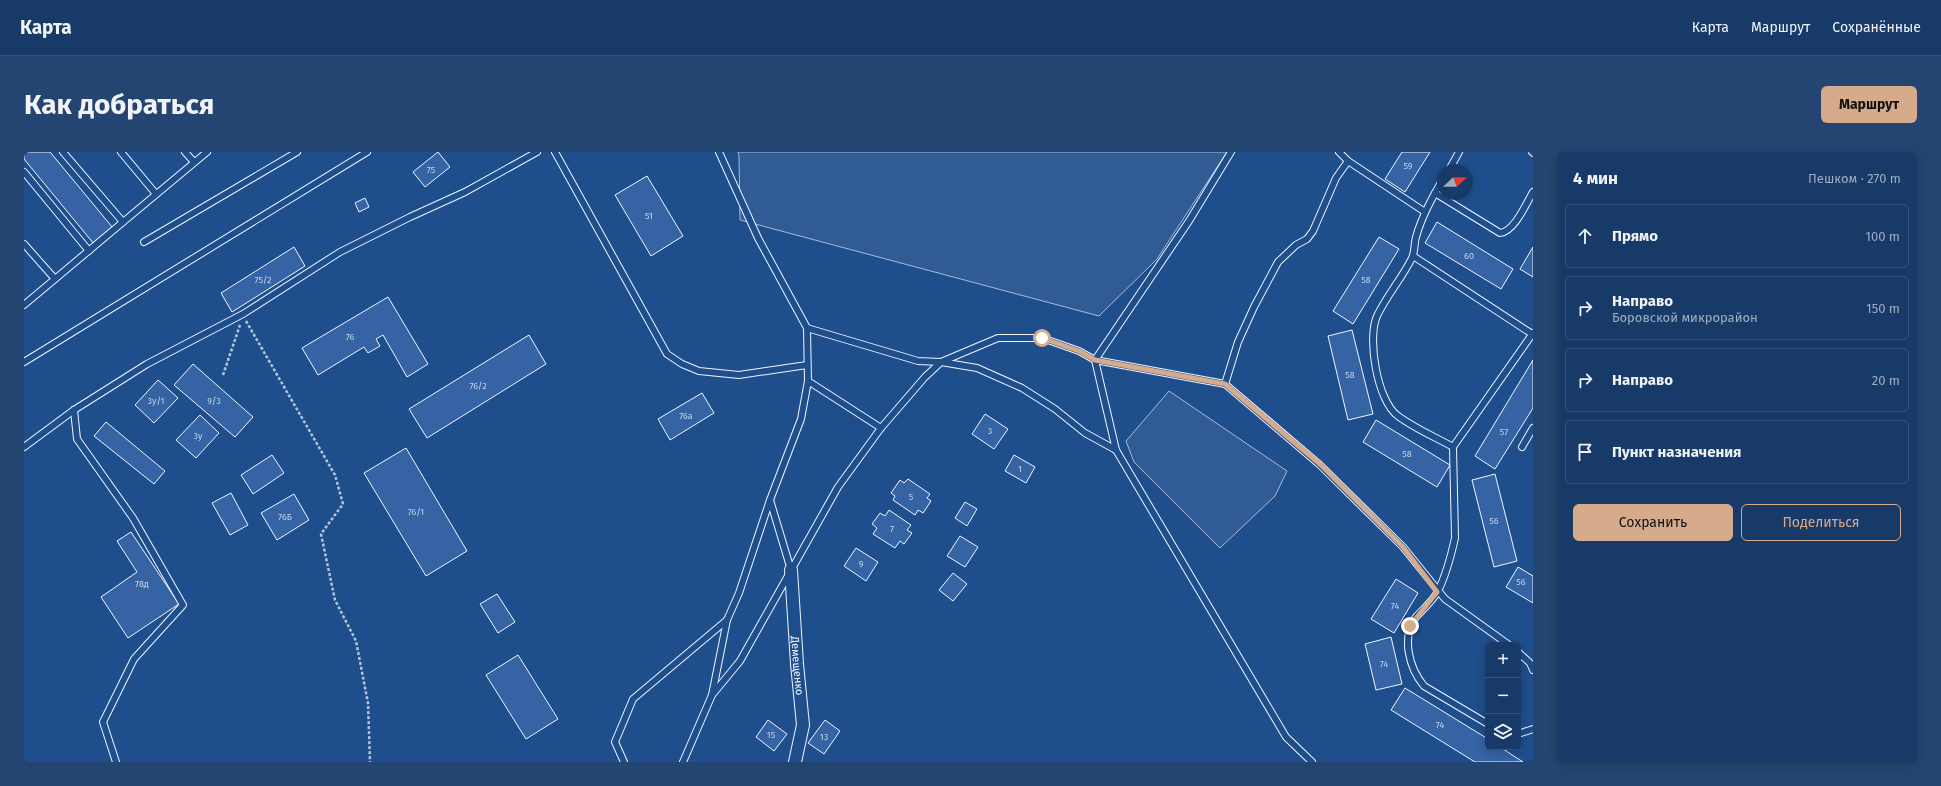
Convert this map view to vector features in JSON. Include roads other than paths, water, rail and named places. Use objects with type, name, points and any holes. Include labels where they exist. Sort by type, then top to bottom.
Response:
[{"type":"street","name":"Демещенко","points":[[791,570],[797,664],[803,725],[795,762]]},
{"type":"lane","points":[[63,152],[123,222]]},
{"type":"lane","points":[[121,152],[156,194]]},
{"type":"lane","points":[[185,152],[194,162]]},
{"type":"lane","points":[[24,305],[207,152]]},
{"type":"lane","points":[[144,242],[297,152]]},
{"type":"lane","points":[[24,362],[357,154],[366,152]]},
{"type":"lane","points":[[24,447],[74,410],[147,364],[243,314],[340,252],[410,217],[465,192],[537,152]]},
{"type":"lane","points":[[555,152],[667,354],[682,364],[699,371],[739,375],[807,365]]},
{"type":"lane","points":[[683,762],[712,695],[727,620],[739,593],[770,500],[801,419],[808,381],[808,328],[758,238],[719,152]]},
{"type":"lane","points":[[1231,152],[1189,220],[1095,360],[1116,450],[1286,737],[1312,762]]},
{"type":"lane","points":[[1339,152],[1348,161],[1425,212]]},
{"type":"lane","points":[[1453,164],[1460,152]]},
{"type":"lane","points":[[1225,384],[1238,342],[1254,307],[1278,262],[1296,245],[1307,239],[1313,231],[1336,178],[1348,161]]},
{"type":"lane","points":[[24,172],[89,251]]},
{"type":"lane","points":[[1437,190],[1425,212],[1416,238],[1413,256],[1378,315],[1374,325],[1374,348],[1378,377],[1389,406],[1397,416],[1453,447]]},
{"type":"lane","points":[[1435,193],[1500,233],[1505,233],[1512,227],[1533,192]]},
{"type":"lane","points":[[24,244],[55,279]]},
{"type":"lane","points":[[1413,256],[1533,333],[1453,447],[1455,538],[1450,559],[1437,592],[1410,626],[1408,646],[1412,667],[1418,678],[1432,692],[1485,722]]},
{"type":"lane","points":[[808,328],[918,361],[941,362],[977,368],[1022,388],[1055,409],[1086,433],[1116,450]]},
{"type":"lane","points":[[712,695],[740,661],[838,487],[881,428],[925,377],[941,362],[998,338],[1042,338],[1079,351],[1095,360],[1225,384],[1320,464],[1403,547],[1437,592],[1504,642]]},
{"type":"lane","points":[[808,381],[881,428]]},
{"type":"lane","points":[[74,410],[77,439],[133,518],[183,604],[134,658],[103,722],[116,762]]},
{"type":"lane","points":[[1522,447],[1532,433]]},
{"type":"lane","points":[[770,500],[791,570]]},
{"type":"lane","points":[[624,762],[615,742],[633,699],[727,620]]},
{"type":"lane","points":[[1521,655],[1530,663],[1533,670]]},
{"type":"lane","points":[[1521,733],[1533,729]]}]
